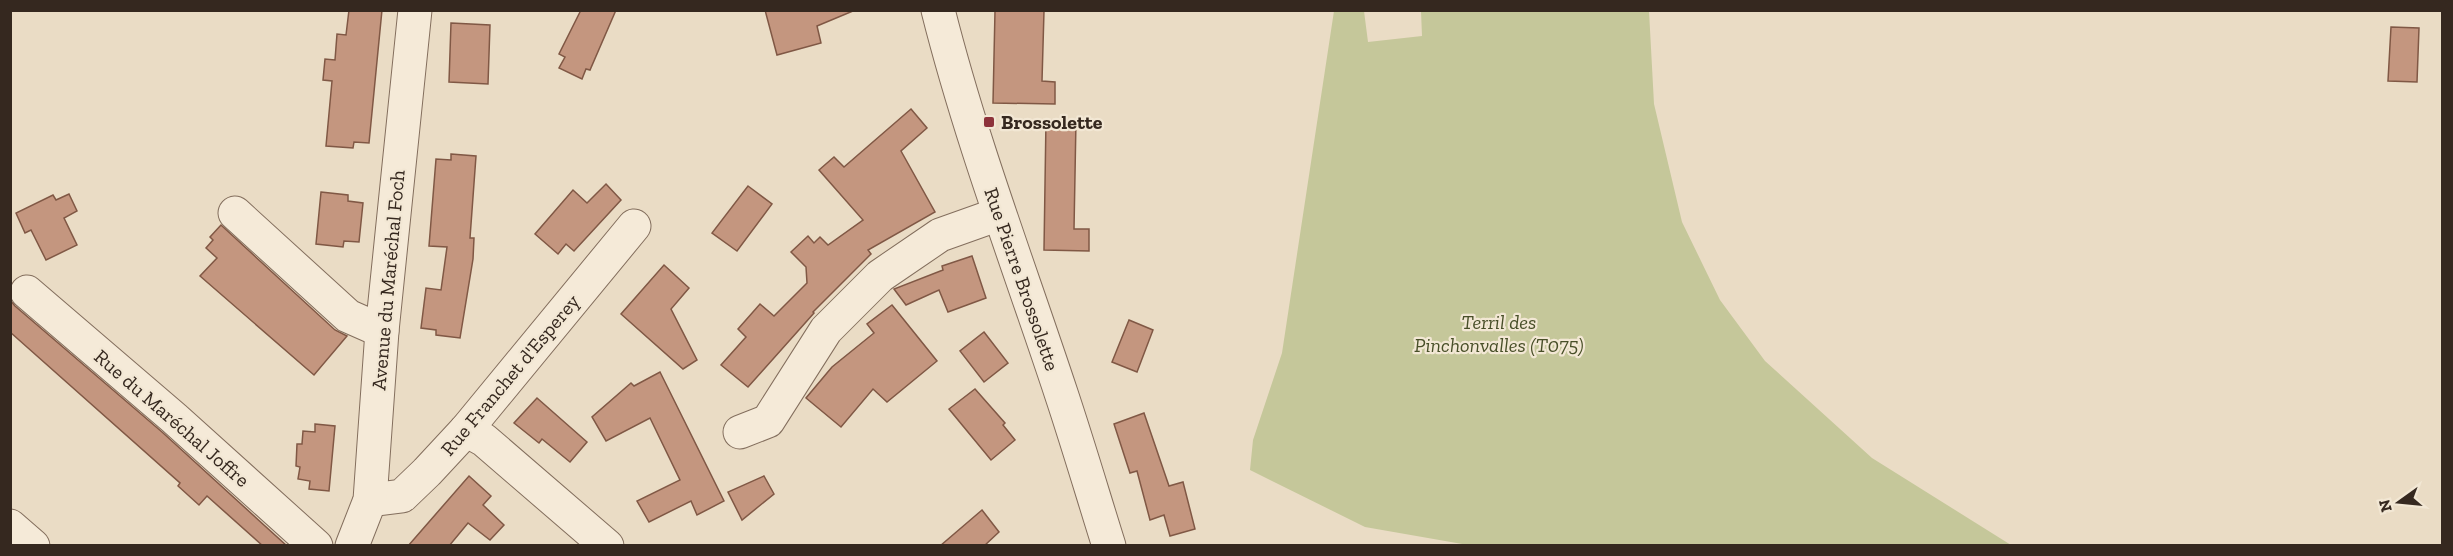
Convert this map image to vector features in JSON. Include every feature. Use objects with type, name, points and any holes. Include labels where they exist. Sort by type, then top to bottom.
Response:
[{"type":"street","name":"Avenue du Maréchal Foch","points":[[352,546],[370,500],[381,331],[415,10]]},
{"type":"street","name":"Rue Pierre Brossolette","points":[[938,10],[953,67],[999,214],[1061,392],[1109,546]]},
{"type":"street","points":[[235,213],[348,316],[381,331]]},
{"type":"street","points":[[740,432],[768,421],[826,330],[880,276],[940,235],[999,214]]},
{"type":"street","name":"Rue Franchet d'Esperey","points":[[370,500],[402,496],[466,430],[634,226]]},
{"type":"street","name":"Rue du Maréchal Joffre","points":[[27,292],[174,418],[316,546]]},
{"type":"street","points":[[466,430],[484,440],[607,546]]},
{"type":"street","points":[[10,526],[33,546]]},
{"type":"green space","name":"Terril des Pinchonvalles (T075)","points":[[1334,11],[1364,11],[1368,42],[1422,36],[1421,11],[1649,11],[1654,104],[1682,222],[1720,300],[1765,361],[1872,458],[2011,545],[1468,545],[1365,527],[1250,470],[1253,440],[1282,353]]},
{"type":"building","points":[[349,10],[382,10],[369,143],[354,142],[353,148],[326,146],[332,81],[323,80],[325,59],[335,60],[337,34],[346,35]]},
{"type":"building","points":[[581,10],[616,10],[590,70],[586,69],[582,79],[559,68],[565,57],[559,54]]},
{"type":"building","points":[[765,10],[853,11],[817,26],[821,43],[777,55]]},
{"type":"building","points":[[995,11],[1044,11],[1042,81],[1055,82],[1055,104],[993,103]]},
{"type":"building","points":[[451,23],[490,25],[488,84],[449,82]]},
{"type":"building","points":[[2391,27],[2419,28],[2417,82],[2388,81]]},
{"type":"building","points":[[911,109],[927,128],[901,151],[935,212],[868,250],[871,254],[813,312],[748,387],[721,365],[746,337],[738,329],[760,304],[774,316],[807,283],[806,267],[791,252],[808,236],[814,243],[820,237],[828,245],[863,220],[819,170],[834,157],[844,167]]},
{"type":"building","points":[[1046,120],[1076,120],[1074,229],[1089,229],[1089,251],[1044,250]]},
{"type":"building","points":[[451,154],[476,156],[470,238],[474,238],[473,259],[460,338],[436,335],[436,330],[421,328],[426,288],[441,290],[447,247],[429,246],[436,159],[451,160]]},
{"type":"building","points":[[606,184],[621,200],[574,251],[566,244],[558,254],[535,234],[573,190],[587,203]]},
{"type":"building","points":[[748,186],[772,204],[737,251],[712,233]]},
{"type":"building","points":[[321,192],[348,195],[348,201],[363,203],[359,242],[344,241],[343,247],[316,244]]},
{"type":"building","points":[[69,194],[77,211],[64,218],[77,245],[46,260],[31,230],[25,233],[16,213],[53,195],[56,200]]},
{"type":"building","points":[[221,225],[335,330],[347,336],[314,375],[200,276],[217,258],[206,248],[213,240],[210,237]]},
{"type":"building","points":[[972,256],[986,298],[948,312],[939,290],[906,305],[894,289],[943,270],[942,266]]},
{"type":"building","points":[[664,265],[689,288],[671,309],[697,360],[683,369],[621,314]]},
{"type":"building","points":[[10,300],[162,432],[287,546],[263,546],[207,496],[199,505],[178,486],[180,483],[10,332]]},
{"type":"building","points":[[892,305],[937,361],[887,402],[873,389],[841,427],[806,398],[832,367],[874,333],[867,324]]},
{"type":"building","points":[[1129,320],[1153,330],[1137,372],[1112,362]]},
{"type":"building","points":[[984,332],[1008,363],[984,382],[960,351]]},
{"type":"building","points":[[660,372],[724,501],[697,515],[691,501],[649,522],[637,501],[680,480],[650,418],[606,441],[592,417],[631,383],[634,386]]},
{"type":"building","points":[[975,389],[1005,423],[1003,425],[1015,440],[991,460],[949,409]]},
{"type":"building","points":[[537,398],[587,442],[570,462],[542,439],[539,443],[514,423]]},
{"type":"building","points":[[1144,413],[1169,486],[1183,482],[1195,529],[1170,536],[1164,515],[1150,520],[1137,471],[1130,473],[1114,424]]},
{"type":"building","points":[[315,424],[335,426],[329,491],[309,489],[310,481],[298,479],[300,467],[296,466],[297,444],[302,444],[303,431],[315,432]]},
{"type":"building","points":[[469,476],[491,496],[483,505],[504,525],[490,540],[468,523],[449,546],[408,546]]},
{"type":"building","points":[[764,476],[774,494],[742,520],[728,492]]},
{"type":"building","points":[[982,510],[999,532],[984,546],[940,546]]},
{"type":"place","name":"Brossolette","points":[[989,122]]}]
